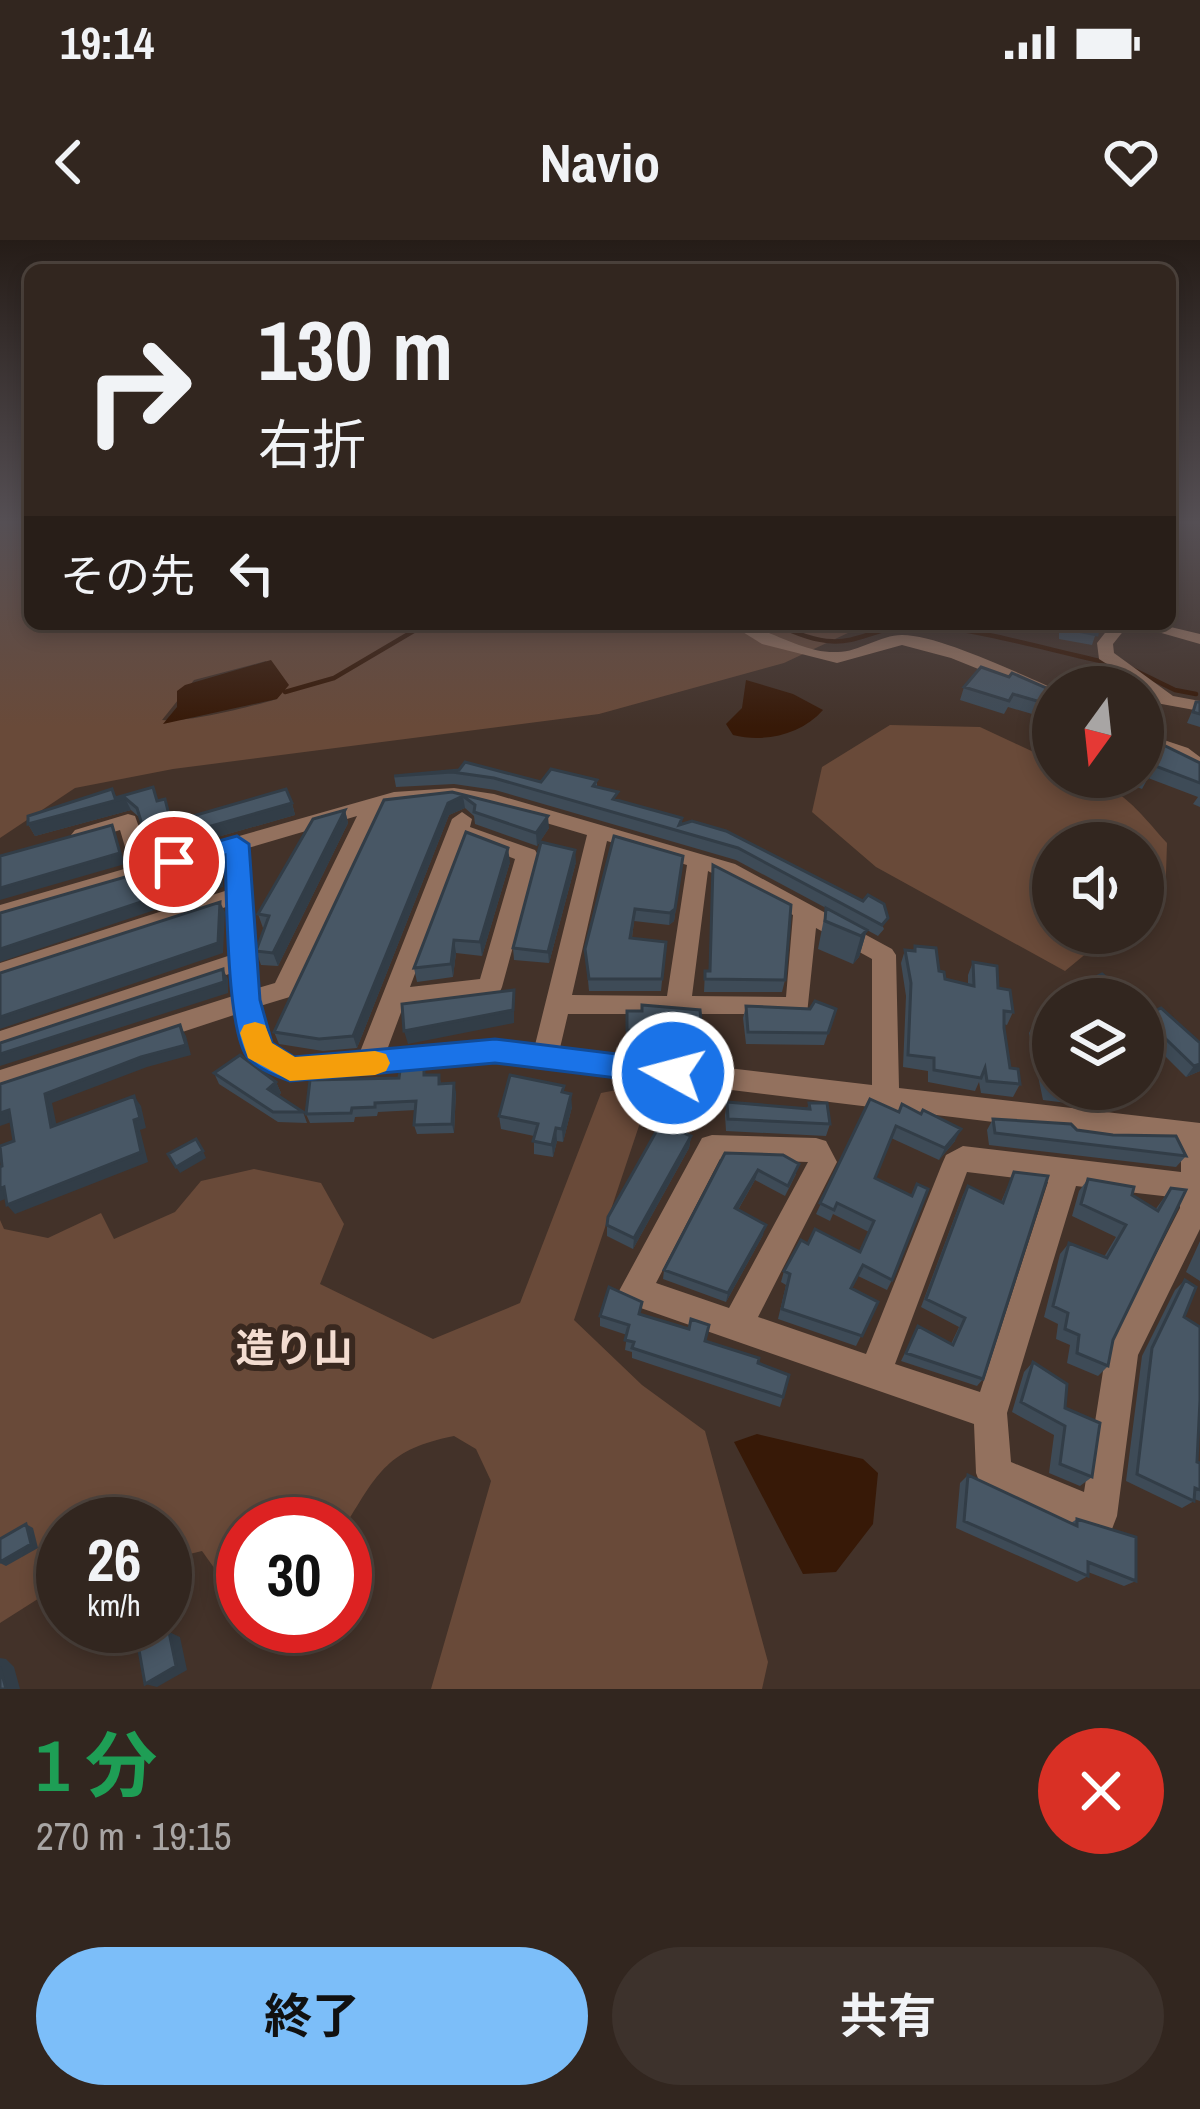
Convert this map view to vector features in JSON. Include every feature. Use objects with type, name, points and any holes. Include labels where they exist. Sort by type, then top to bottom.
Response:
[{"type":"street","points":[[749,630],[768,640],[837,658],[902,640],[957,654],[1032,685]]},
{"type":"street","points":[[1117,630],[1103,649],[1115,664],[1166,697],[1200,706]]},
{"type":"street","points":[[1163,630],[1200,639]]},
{"type":"street","points":[[1164,746],[1200,767]]},
{"type":"street","points":[[0,913],[372,805],[418,795],[471,797],[727,869],[884,955],[886,1099]]},
{"type":"street","points":[[369,1064],[471,797]]},
{"type":"street","points":[[0,1081],[284,989],[372,805]]},
{"type":"street","points":[[64,839],[128,821],[142,871]]},
{"type":"street","points":[[393,999],[490,987],[526,855],[458,830]]},
{"type":"street","points":[[545,1057],[598,832]]},
{"type":"street","points":[[237,844],[246,1000],[259,1050],[290,1069],[495,1051],[1197,1134],[1196,1209],[1121,1352],[1099,1516],[994,1473],[990,1413],[1066,1172]]},
{"type":"street","points":[[678,1004],[698,862]]},
{"type":"street","points":[[0,972],[241,894]]},
{"type":"street","points":[[559,1004],[798,1006],[805,914]]},
{"type":"street","points":[[0,1041],[246,958]]},
{"type":"street","points":[[738,1323],[823,1162],[816,1150],[712,1148],[635,1291],[990,1413]]},
{"type":"street","points":[[875,1373],[956,1164],[963,1158],[1196,1187]]},
{"type":"shaded area","points":[[0,592],[24,592],[24,630],[854,630],[784,663],[599,714],[173,769],[75,788],[0,838]],"holes":[[[266,661],[277,699],[202,717],[162,720],[194,680]]]},
{"type":"shaded area","points":[[271,660],[289,685],[277,699],[163,724],[177,707],[177,691],[185,685]]},
{"type":"shaded area","points":[[746,680],[793,694],[823,710],[804,726],[781,735],[733,735],[726,724],[742,708]]},
{"type":"shaded area","points":[[890,725],[980,727],[1032,751],[1032,798],[1123,798],[1148,822],[1032,822],[1032,953],[876,867],[812,812],[822,767]]},
{"type":"shaded area","points":[[1164,840],[1167,843],[1164,904]]},
{"type":"shaded area","points":[[1034,954],[1086,954],[1065,971]]},
{"type":"shaded area","points":[[627,1088],[649,1096],[574,1320],[642,1385],[705,1431],[768,1662],[762,1689],[431,1689],[491,1481],[476,1449],[454,1436],[399,1456],[363,1497],[216,1497],[216,1571],[202,1551],[192,1553],[192,1497],[36,1497],[36,1600],[0,1623],[0,1220],[4,1229],[48,1238],[101,1213],[114,1239],[175,1212],[201,1181],[254,1169],[321,1183],[344,1224],[320,1284],[433,1339],[520,1303],[601,1093]]},
{"type":"shaded area","points":[[757,1434],[863,1459],[878,1473],[873,1524],[836,1572],[803,1574],[734,1442]]},
{"type":"building","points":[[981,667],[1032,682],[1032,700],[1013,694],[1009,701],[964,687]]},
{"type":"building","points":[[1164,745],[1200,763],[1200,783],[1164,769]]},
{"type":"building","points":[[465,762],[541,782],[551,769],[597,780],[593,786],[618,792],[613,799],[682,818],[679,825],[692,821],[726,831],[863,901],[868,895],[884,904],[888,918],[882,925],[738,848],[494,778],[452,772],[394,776],[459,770]]},
{"type":"building","points":[[153,787],[157,801],[165,799],[170,819],[162,825],[286,789],[292,803],[148,844],[137,808],[125,798],[28,824],[28,816],[112,789],[115,798]]},
{"type":"building","points":[[452,792],[548,816],[536,833],[474,812],[475,805],[463,796],[448,803],[353,1036],[319,1039],[274,1032],[384,800]]},
{"type":"building","points":[[345,810],[273,953],[256,951],[269,916],[258,914],[313,819]]},
{"type":"building","points":[[112,825],[120,853],[0,888],[0,856]]},
{"type":"building","points":[[466,832],[508,848],[480,942],[454,940],[451,964],[414,968]]},
{"type":"building","points":[[614,836],[683,856],[675,909],[670,913],[635,909],[630,938],[666,942],[662,979],[589,979],[585,949]]},
{"type":"building","points":[[541,842],[575,850],[548,952],[513,948]]},
{"type":"building","points":[[219,850],[219,876],[0,949],[0,913]]},
{"type":"building","points":[[713,865],[791,905],[785,980],[705,979],[705,971],[710,971]]},
{"type":"building","points":[[220,902],[218,943],[0,1017],[0,973]]},
{"type":"building","points":[[826,908],[867,930],[861,936],[825,921]]},
{"type":"building","points":[[915,946],[936,948],[945,979],[974,986],[973,962],[997,966],[998,988],[1010,990],[1013,1012],[1004,1011],[1004,1028],[1010,1068],[1018,1069],[1020,1084],[987,1081],[985,1068],[981,1078],[934,1070],[934,1058],[908,1055],[911,983],[905,950],[915,951]]},
{"type":"building","points":[[223,969],[224,982],[0,1054],[0,1043]]},
{"type":"building","points":[[514,990],[513,1010],[404,1031],[402,1004]]},
{"type":"building","points":[[815,1001],[836,1009],[828,1033],[748,1032],[746,1006],[810,1009]]},
{"type":"building","points":[[642,1005],[700,1010],[702,1031],[627,1030],[627,1011],[642,1011]]},
{"type":"building","points":[[1164,1011],[1200,1043],[1200,1064],[1194,1066],[1164,1037]]},
{"type":"building","points":[[180,1025],[186,1045],[45,1094],[51,1127],[134,1096],[141,1152],[7,1205],[4,1187],[0,1189],[0,1146],[14,1141],[9,1110],[0,1113],[0,1084]]},
{"type":"building","points":[[240,1055],[276,1082],[268,1089],[303,1112],[273,1112],[214,1073]]},
{"type":"building","points":[[424,1068],[424,1075],[439,1075],[439,1084],[454,1083],[452,1124],[414,1125],[416,1101],[375,1103],[375,1107],[352,1108],[351,1113],[306,1114],[310,1080],[399,1078],[400,1070]]},
{"type":"building","points":[[510,1075],[564,1086],[562,1092],[571,1094],[562,1129],[556,1128],[552,1145],[533,1141],[538,1124],[499,1116]]},
{"type":"building","points":[[870,1099],[899,1112],[902,1104],[921,1114],[923,1110],[961,1129],[945,1148],[896,1126],[875,1178],[912,1196],[917,1184],[928,1189],[892,1280],[863,1265],[851,1288],[878,1302],[862,1336],[782,1309],[790,1274],[784,1271],[801,1240],[808,1244],[815,1229],[860,1252],[874,1221],[837,1203],[834,1210],[820,1203]]},
{"type":"building","points":[[727,1102],[810,1109],[809,1103],[827,1103],[830,1124],[728,1119]]},
{"type":"building","points":[[693,1103],[700,1118],[686,1122],[680,1106]]},
{"type":"building","points":[[993,1119],[1071,1124],[1077,1130],[1113,1135],[1176,1136],[1186,1156],[995,1133]]},
{"type":"building","points":[[661,1123],[691,1136],[634,1238],[607,1225],[608,1217]]},
{"type":"building","points":[[196,1139],[203,1151],[176,1167],[168,1154]]},
{"type":"building","points":[[725,1153],[783,1155],[799,1164],[788,1186],[758,1170],[735,1208],[766,1225],[728,1293],[664,1270]]},
{"type":"building","points":[[1014,1172],[1048,1176],[983,1379],[906,1353],[918,1326],[953,1345],[965,1318],[926,1299],[968,1186],[1003,1203]]},
{"type":"building","points":[[1088,1179],[1134,1187],[1132,1195],[1158,1211],[1171,1188],[1186,1190],[1113,1340],[1108,1366],[1077,1353],[1079,1335],[1065,1329],[1068,1313],[1053,1306],[1069,1243],[1107,1258],[1126,1225],[1081,1204]]},
{"type":"building","points":[[1185,1280],[1196,1287],[1184,1317],[1200,1327],[1200,1490],[1195,1488],[1194,1501],[1137,1474],[1152,1348]]},
{"type":"building","points":[[609,1287],[642,1302],[639,1314],[689,1329],[691,1319],[709,1325],[705,1341],[759,1358],[758,1363],[789,1375],[783,1397],[632,1348],[634,1342],[625,1340],[629,1325],[600,1316]]},
{"type":"building","points":[[1033,1362],[1067,1384],[1065,1408],[1100,1423],[1092,1477],[1060,1464],[1065,1426],[1021,1402]]},
{"type":"building","points":[[968,1475],[1077,1526],[1077,1519],[1136,1537],[1136,1581],[1088,1562],[1088,1576],[964,1521]]},
{"type":"building","points":[[26,1524],[31,1544],[0,1562],[0,1539]]},
{"type":"building","points":[[140,1653],[173,1653],[176,1666],[145,1684]]},
{"type":"waterway","points":[[285,692],[334,678],[415,630]]},
{"type":"waterway","points":[[791,630],[824,641],[885,630]]},
{"type":"waterway","points":[[960,630],[1110,663]]},
{"type":"waterway","points":[[1164,685],[1196,694]]},
{"type":"slow traffic","points":[[255,1033],[259,1050],[290,1069],[375,1063]]},
{"type":"district","name":"造り山","points":[[294,1348]]},
{"type":"route","points":[[174,862],[237,844],[246,1000],[259,1050],[290,1069],[495,1051],[673,1073]]}]
